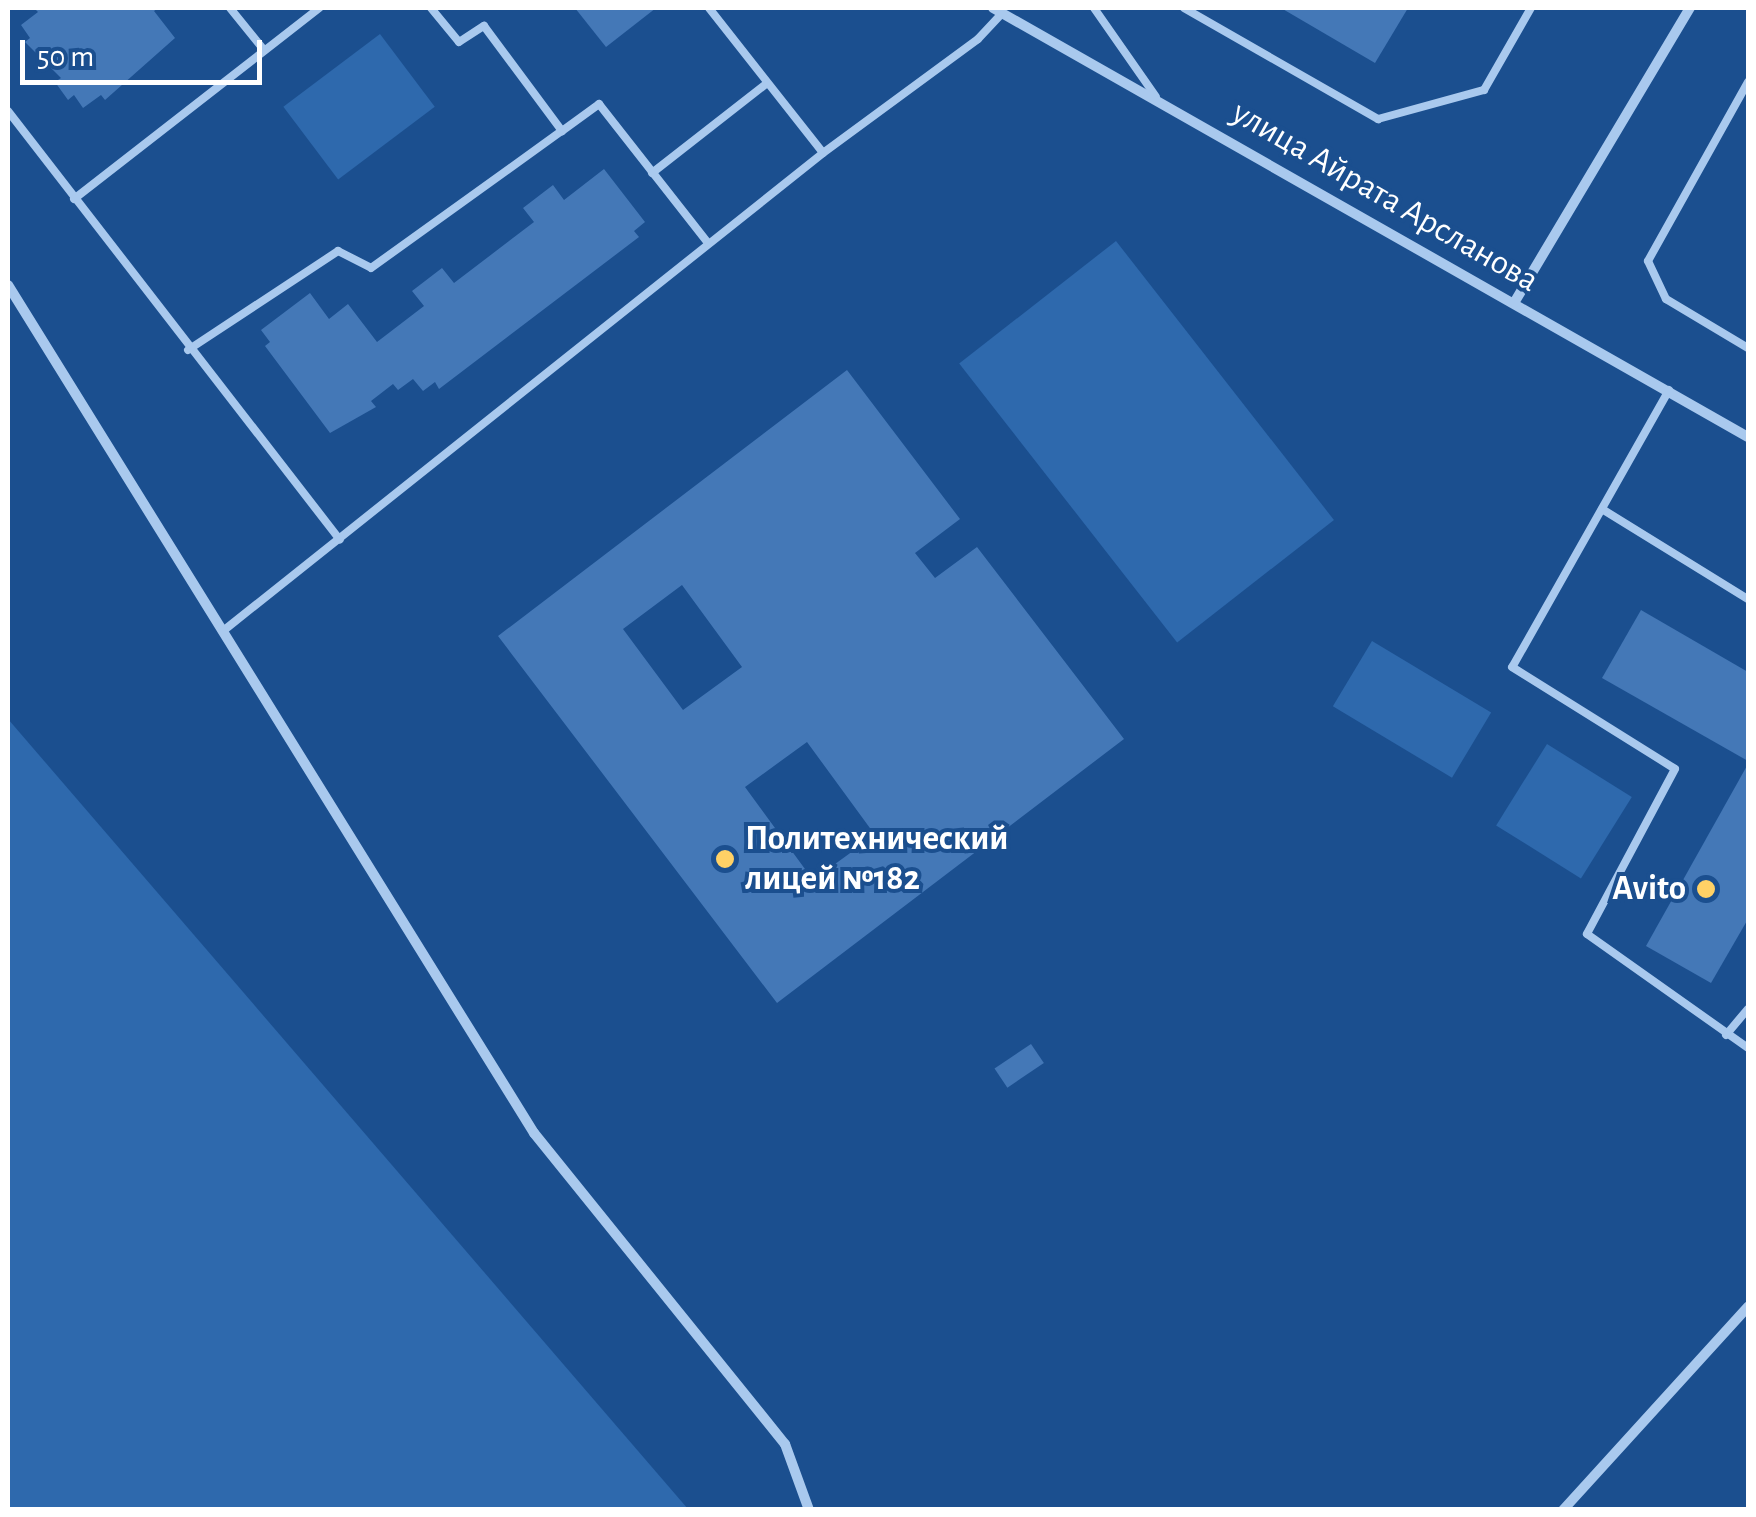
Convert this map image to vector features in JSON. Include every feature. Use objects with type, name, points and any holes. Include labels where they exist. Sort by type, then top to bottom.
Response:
[{"type":"street","points":[[1514,303],[1690,8]]},
{"type":"street","name":"улица Айрата Арсланова","points":[[997,10],[1156,97],[1748,438]]},
{"type":"street","points":[[8,286],[534,1133],[784,1444],[808,1510]]},
{"type":"street","points":[[1563,1510],[1748,1307]]},
{"type":"lane","points":[[230,8],[264,50]]},
{"type":"lane","points":[[74,199],[319,8]]},
{"type":"lane","points":[[431,8],[459,42],[484,26],[562,131]]},
{"type":"lane","points":[[709,8],[823,153]]},
{"type":"lane","points":[[1094,8],[1156,97]]},
{"type":"lane","points":[[1184,8],[1378,119],[1484,90],[1531,8]]},
{"type":"lane","points":[[223,631],[823,153],[978,39],[997,10]]},
{"type":"lane","points":[[652,173],[768,82]]},
{"type":"lane","points":[[1748,82],[1648,262],[1666,298],[1748,348]]},
{"type":"lane","points":[[188,350],[338,251],[370,268],[598,104],[708,244]]},
{"type":"lane","points":[[8,111],[188,350],[340,540]]},
{"type":"lane","points":[[1668,390],[1512,666],[1675,770],[1587,934],[1748,1048]]},
{"type":"lane","points":[[1602,509],[1748,599]]},
{"type":"lane","points":[[1726,1035],[1748,1009]]},
{"type":"shaded area","points":[[380,34],[435,107],[338,179],[283,107]]},
{"type":"shaded area","points":[[1116,241],[1334,520],[1177,642],[959,364]]},
{"type":"shaded area","points":[[1372,641],[1491,713],[1452,778],[1333,706]]},
{"type":"shaded area","points":[[8,719],[688,1509],[8,1509]]},
{"type":"shaded area","points":[[1547,744],[1632,797],[1581,878],[1496,825]]},
{"type":"building","points":[[34,8],[158,8],[154,11],[175,38],[105,100],[101,95],[83,108],[74,95],[68,100],[55,82],[61,78],[25,42],[30,38],[21,25],[38,12]]},
{"type":"building","points":[[575,8],[656,8],[606,47]]},
{"type":"building","points":[[1281,8],[1408,8],[1375,63]]},
{"type":"building","points":[[604,169],[645,222],[634,231],[639,237],[439,389],[435,382],[423,391],[413,379],[398,390],[393,384],[371,401],[376,407],[330,433],[265,346],[270,342],[261,330],[310,293],[329,319],[348,304],[377,342],[424,306],[412,291],[442,268],[454,283],[534,222],[523,208],[553,185],[564,200]]},
{"type":"building","points":[[847,370],[960,519],[915,553],[935,578],[977,547],[1124,739],[777,1003],[498,636]],"holes":[[[682,585],[742,667],[683,710],[623,629]],[[807,742],[875,835],[813,880],[745,787]]]},
{"type":"building","points":[[1641,610],[1748,672],[1748,761],[1602,678]]},
{"type":"building","points":[[1748,764],[1748,919],[1711,983],[1646,946]]},
{"type":"building","points":[[1031,1044],[1044,1063],[1007,1088],[995,1069]]},
{"type":"place","name":"Политехнический лицей №182","points":[[725,859]]},
{"type":"place","name":"Avito","points":[[1706,889]]}]
